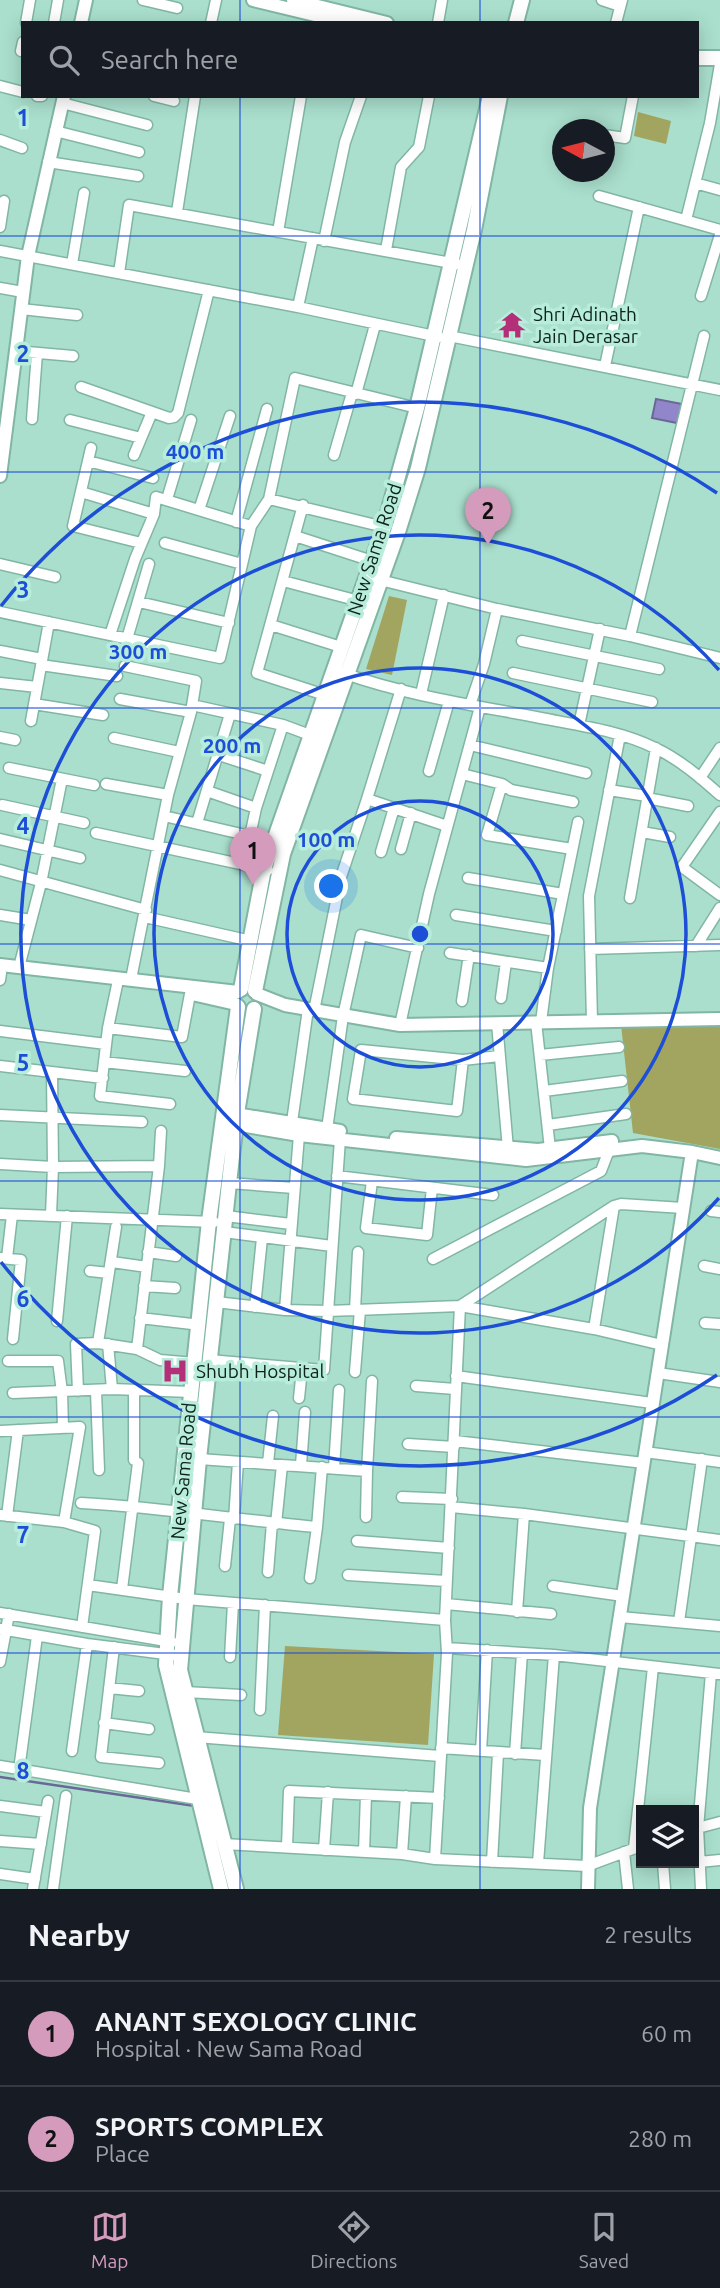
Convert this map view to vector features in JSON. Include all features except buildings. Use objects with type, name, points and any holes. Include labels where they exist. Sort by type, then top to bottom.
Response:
[{"type":"main road","points":[[699,58],[720,58]]},
{"type":"main road","name":"New Sama Road","points":[[236,1889],[223,1843],[205,1800],[166,1672],[186,1599],[191,1392],[208,1221],[229,1118],[247,999],[272,871],[283,854],[341,673],[381,580],[418,468],[494,100]]},
{"type":"main road","name":"New Sama Road","points":[[247,999],[251,941],[310,735],[325,695],[341,673],[341,647],[384,527],[417,408],[444,337]]},
{"type":"main road","name":"New Sama Road","points":[[221,1889],[196,1737],[174,1649],[170,1596],[199,1459],[229,1183],[229,1118]]},
{"type":"street","points":[[26,21],[30,0]]},
{"type":"street","points":[[54,21],[58,0]]},
{"type":"street","points":[[84,21],[86,0]]},
{"type":"street","points":[[144,0],[177,8]]},
{"type":"street","points":[[211,21],[216,0]]},
{"type":"street","points":[[253,0],[375,21]]},
{"type":"street","points":[[293,0],[342,21]]},
{"type":"street","points":[[438,21],[442,0]]},
{"type":"street","points":[[602,0],[621,3],[616,21]]},
{"type":"street","points":[[686,220],[715,124],[720,64]]},
{"type":"street","points":[[0,86],[21,91]]},
{"type":"street","points":[[163,98],[174,101]]},
{"type":"street","points":[[177,212],[195,98]]},
{"type":"street","points":[[278,232],[301,98]]},
{"type":"street","points":[[324,241],[345,142],[360,98]]},
{"type":"street","points":[[386,250],[401,167],[419,147],[429,98]]},
{"type":"street","points":[[615,137],[625,138],[633,98]]},
{"type":"street","points":[[0,475],[27,256],[63,100],[147,125]]},
{"type":"street","points":[[55,131],[139,152]]},
{"type":"street","points":[[0,140],[22,148]]},
{"type":"street","points":[[48,162],[138,176]]},
{"type":"street","points":[[695,183],[720,190]]},
{"type":"street","points":[[72,264],[84,193]]},
{"type":"street","points":[[599,196],[686,220],[720,233],[701,296]]},
{"type":"street","points":[[0,227],[4,201]]},
{"type":"street","points":[[119,273],[129,205],[459,264]]},
{"type":"street","points":[[605,366],[639,207]]},
{"type":"street","points":[[299,307],[313,238]]},
{"type":"street","points":[[0,251],[720,390]]},
{"type":"street","points":[[0,288],[23,292]]},
{"type":"street","points":[[81,387],[169,418],[174,417],[178,413],[209,290]]},
{"type":"street","points":[[21,309],[76,315]]},
{"type":"street","points":[[334,455],[375,325]]},
{"type":"street","points":[[630,636],[704,336]]},
{"type":"street","points":[[16,351],[73,356]]},
{"type":"street","points":[[33,419],[37,353]]},
{"type":"street","points":[[0,612],[220,658],[251,526],[269,499],[295,378],[417,408]]},
{"type":"street","points":[[236,522],[267,409]]},
{"type":"street","points":[[134,455],[152,412]]},
{"type":"street","points":[[199,510],[230,416]]},
{"type":"street","points":[[70,420],[141,438]]},
{"type":"street","points":[[167,499],[191,420]]},
{"type":"street","points":[[91,448],[73,526],[141,544]]},
{"type":"street","points":[[88,461],[153,478]]},
{"type":"street","points":[[81,492],[154,514]]},
{"type":"street","points":[[110,635],[154,514],[156,496],[251,526]]},
{"type":"street","points":[[269,499],[303,505],[384,527]]},
{"type":"street","points":[[303,505],[257,673],[325,695]]},
{"type":"street","points":[[295,536],[372,562]]},
{"type":"street","points":[[165,543],[242,564]]},
{"type":"street","points":[[127,639],[149,564]]},
{"type":"street","points":[[0,565],[55,577]]},
{"type":"street","points":[[366,576],[496,609],[600,629],[720,658]]},
{"type":"street","points":[[283,581],[359,601]]},
{"type":"street","points":[[421,694],[444,595]]},
{"type":"street","points":[[139,601],[229,623]]},
{"type":"street","points":[[400,1025],[429,894],[470,745],[475,706],[496,609]]},
{"type":"street","points":[[31,721],[49,622]]},
{"type":"street","points":[[271,625],[341,647]]},
{"type":"street","points":[[579,725],[600,629]]},
{"type":"street","points":[[522,641],[659,669]]},
{"type":"street","points":[[0,651],[117,676]]},
{"type":"street","points":[[125,666],[196,681],[192,709],[168,795],[131,979]]},
{"type":"street","points":[[341,673],[449,701],[620,735],[656,748],[720,795]]},
{"type":"street","points":[[513,673],[652,702]]},
{"type":"street","points":[[0,682],[37,687]]},
{"type":"street","points":[[292,1122],[311,1010],[341,877],[401,689]]},
{"type":"street","points":[[120,699],[230,714],[283,725],[310,735]]},
{"type":"street","points":[[429,771],[449,701]]},
{"type":"street","points":[[34,704],[103,715]]},
{"type":"street","points":[[197,823],[230,714]]},
{"type":"street","points":[[244,864],[256,808],[283,725]]},
{"type":"street","points":[[592,1021],[589,896],[620,735]]},
{"type":"street","points":[[0,737],[15,740]]},
{"type":"street","points":[[114,738],[179,752]]},
{"type":"street","points":[[470,745],[586,774]]},
{"type":"street","points":[[630,898],[656,748]]},
{"type":"street","points":[[700,778],[720,748]]},
{"type":"street","points":[[219,755],[268,771]]},
{"type":"street","points":[[9,768],[94,785]]},
{"type":"street","points":[[462,774],[502,784],[511,790],[573,802]]},
{"type":"street","points":[[19,967],[41,883],[62,779]]},
{"type":"street","points":[[106,784],[168,795]]},
{"type":"street","points":[[502,784],[486,835],[572,849]]},
{"type":"street","points":[[609,790],[688,806]]},
{"type":"street","points":[[207,791],[256,808]]},
{"type":"street","points":[[367,799],[447,826]]},
{"type":"street","points":[[2,805],[85,823]]},
{"type":"street","points":[[381,852],[394,808]]},
{"type":"street","points":[[720,812],[682,866],[720,895]]},
{"type":"street","points":[[401,849],[411,813]]},
{"type":"street","points":[[164,816],[250,836]]},
{"type":"street","points":[[550,1149],[539,1022],[578,822]]},
{"type":"street","points":[[642,832],[670,837]]},
{"type":"street","points":[[96,833],[272,871]]},
{"type":"street","points":[[0,839],[80,858]]},
{"type":"street","points":[[0,870],[145,914],[251,941]]},
{"type":"street","points":[[468,878],[563,894]]},
{"type":"street","points":[[696,946],[720,908]]},
{"type":"street","points":[[0,915],[31,920]]},
{"type":"street","points":[[456,915],[556,931]]},
{"type":"street","points":[[327,1129],[343,1016],[361,935],[418,947]]},
{"type":"street","points":[[590,949],[720,945]]},
{"type":"street","points":[[450,953],[548,968]]},
{"type":"street","points":[[462,1001],[469,955]]},
{"type":"street","points":[[501,998],[506,962]]},
{"type":"street","points":[[0,973],[19,967],[131,979],[400,1025],[720,1019]]},
{"type":"street","points":[[0,973],[247,999]]},
{"type":"street","points":[[117,985],[108,1028],[100,1096],[170,1104]]},
{"type":"street","points":[[108,1028],[183,1037],[190,994]]},
{"type":"street","points":[[497,1023],[508,1149]]},
{"type":"street","points":[[0,1031],[106,1044]]},
{"type":"street","points":[[540,1055],[619,1047]]},
{"type":"street","points":[[463,1060],[457,1111],[354,1100],[361,1050],[463,1060],[499,1056]]},
{"type":"street","points":[[104,1062],[184,1071]]},
{"type":"street","points":[[0,1066],[103,1078]]},
{"type":"street","points":[[51,1215],[52,1072]]},
{"type":"street","points":[[544,1091],[622,1081]]},
{"type":"street","points":[[548,1125],[626,1114]]},
{"type":"street","points":[[0,1115],[142,1122]]},
{"type":"street","points":[[229,1118],[292,1122],[327,1129],[508,1149],[550,1149],[640,1138],[720,1156]]},
{"type":"street","points":[[229,1118],[299,1135],[526,1160],[642,1146],[720,1156]]},
{"type":"street","points":[[137,1349],[161,1131]]},
{"type":"street","points":[[285,1310],[299,1135]]},
{"type":"street","points":[[209,1360],[324,1370],[340,1139]]},
{"type":"street","points":[[433,1259],[601,1171],[609,1150]]},
{"type":"street","points":[[588,1889],[590,1808],[692,1152]]},
{"type":"street","points":[[0,1164],[53,1167],[159,1166]]},
{"type":"street","points":[[337,1176],[493,1195]]},
{"type":"street","points":[[372,1181],[366,1228],[390,1231],[426,1235],[432,1188]]},
{"type":"street","points":[[229,1183],[294,1188]]},
{"type":"street","points":[[460,1306],[614,1206],[621,1204],[683,1208]]},
{"type":"street","points":[[594,1329],[614,1206]]},
{"type":"street","points":[[0,1214],[208,1221],[225,1224],[291,1224]]},
{"type":"street","points":[[12,1215],[4,1258],[21,1260],[13,1339]]},
{"type":"street","points":[[57,1321],[66,1216]]},
{"type":"street","points":[[225,1224],[262,1238],[332,1246]]},
{"type":"street","points":[[112,1389],[103,1343],[116,1227]]},
{"type":"street","points":[[255,1307],[262,1238]]},
{"type":"street","points":[[148,1252],[176,1256]]},
{"type":"street","points":[[355,1373],[358,1252]]},
{"type":"street","points":[[112,1262],[146,1267]]},
{"type":"street","points":[[704,1266],[720,1269]]},
{"type":"street","points":[[90,1271],[109,1273]]},
{"type":"street","points":[[144,1286],[175,1289]]},
{"type":"street","points":[[216,1302],[285,1310],[328,1311],[460,1306],[594,1329],[662,1345]]},
{"type":"street","points":[[435,1859],[447,1648],[446,1581],[460,1306]]},
{"type":"street","points":[[141,1318],[192,1325]]},
{"type":"street","points":[[705,1322],[720,1324]]},
{"type":"street","points":[[78,1391],[76,1344],[103,1343],[137,1349],[160,1360],[194,1363]]},
{"type":"street","points":[[8,1361],[58,1361],[62,1392],[62,1428]]},
{"type":"street","points":[[299,1398],[302,1369]]},
{"type":"street","points":[[658,1373],[720,1382]]},
{"type":"street","points":[[456,1376],[653,1403]]},
{"type":"street","points":[[366,1517],[372,1381]]},
{"type":"street","points":[[416,1386],[455,1389]]},
{"type":"street","points":[[7,1393],[112,1389],[191,1392]]},
{"type":"street","points":[[122,1589],[136,1461],[134,1390]]},
{"type":"street","points":[[334,1468],[340,1390]]},
{"type":"street","points":[[96,1391],[99,1470]]},
{"type":"street","points":[[300,1465],[305,1412]]},
{"type":"street","points":[[268,1463],[273,1416]]},
{"type":"street","points":[[0,1431],[80,1427],[64,1522]]},
{"type":"street","points":[[18,1430],[3,1515],[64,1522],[95,1531],[82,1627]]},
{"type":"street","points":[[408,1444],[454,1444],[720,1462]]},
{"type":"street","points":[[199,1459],[367,1471]]},
{"type":"street","points":[[679,1622],[702,1459]]},
{"type":"street","points":[[225,1566],[238,1462]]},
{"type":"street","points":[[268,1572],[282,1465]]},
{"type":"street","points":[[310,1578],[322,1467]]},
{"type":"street","points":[[402,1497],[720,1540]]},
{"type":"street","points":[[81,1503],[133,1506],[317,1527]]},
{"type":"street","points":[[517,1612],[524,1514]]},
{"type":"street","points":[[357,1541],[449,1548]]},
{"type":"street","points":[[348,1574],[446,1581]]},
{"type":"street","points":[[88,1584],[186,1599],[445,1620]]},
{"type":"street","points":[[553,1586],[623,1597]]},
{"type":"street","points":[[230,1657],[233,1603]]},
{"type":"street","points":[[446,1604],[551,1614]]},
{"type":"street","points":[[260,1710],[265,1605]]},
{"type":"street","points":[[0,1662],[5,1614],[82,1627],[174,1649]]},
{"type":"street","points":[[620,1617],[720,1626]]},
{"type":"street","points":[[3,1630],[114,1647],[174,1649]]},
{"type":"street","points":[[19,1770],[37,1636]]},
{"type":"street","points":[[72,1751],[87,1644]]},
{"type":"street","points":[[114,1647],[101,1756],[159,1763]]},
{"type":"street","points":[[447,1648],[554,1655],[715,1674],[699,1805]]},
{"type":"street","points":[[481,1751],[487,1650]]},
{"type":"street","points":[[515,1754],[522,1653]]},
{"type":"street","points":[[538,1863],[554,1655]]},
{"type":"street","points":[[642,1805],[653,1667]]},
{"type":"street","points":[[109,1688],[138,1691]]},
{"type":"street","points":[[185,1692],[241,1695]]},
{"type":"street","points":[[104,1723],[149,1729]]},
{"type":"street","points":[[196,1737],[440,1752],[481,1751],[545,1755]]},
{"type":"street","points":[[492,1862],[498,1753]]},
{"type":"street","points":[[0,1766],[205,1800]]},
{"type":"street","points":[[287,1847],[289,1791],[439,1798]]},
{"type":"street","points":[[324,1850],[328,1792]]},
{"type":"street","points":[[364,1852],[366,1795]]},
{"type":"street","points":[[53,1889],[66,1796]]},
{"type":"street","points":[[402,1854],[406,1796]]},
{"type":"street","points":[[0,1805],[47,1807],[34,1884],[0,1874]]},
{"type":"street","points":[[699,1827],[720,1822]]},
{"type":"street","points":[[0,1841],[41,1844]]},
{"type":"street","points":[[223,1843],[402,1854],[435,1859],[587,1866],[636,1848]]},
{"type":"street","points":[[624,1852],[628,1889]]},
{"type":"street","points":[[701,1889],[699,1861],[720,1860]]},
{"type":"street","points":[[663,1868],[665,1889]]},
{"type":"green space","points":[[638,112],[671,121],[666,144],[634,136]]},
{"type":"green space","points":[[389,596],[407,600],[392,675],[366,669]]},
{"type":"green space","points":[[720,1023],[720,1149],[633,1133],[621,1025]]},
{"type":"green space","points":[[285,1646],[434,1654],[428,1745],[278,1735]]},
{"type":"shaded area","points":[[656,399],[682,404],[677,423],[652,418]]},
{"type":"waterway","points":[[0,1777],[195,1806]]},
{"type":"place","name":"Shri Adinath Jain Derasar","points":[[512,325]]},
{"type":"place","name":"SPORTS COMPLEX","points":[[488,545]]},
{"type":"place","name":"ANANT SEXOLOGY CLINIC","points":[[253,885]]},
{"type":"place","name":"Shubh Hospital","points":[[175,1371]]}]
